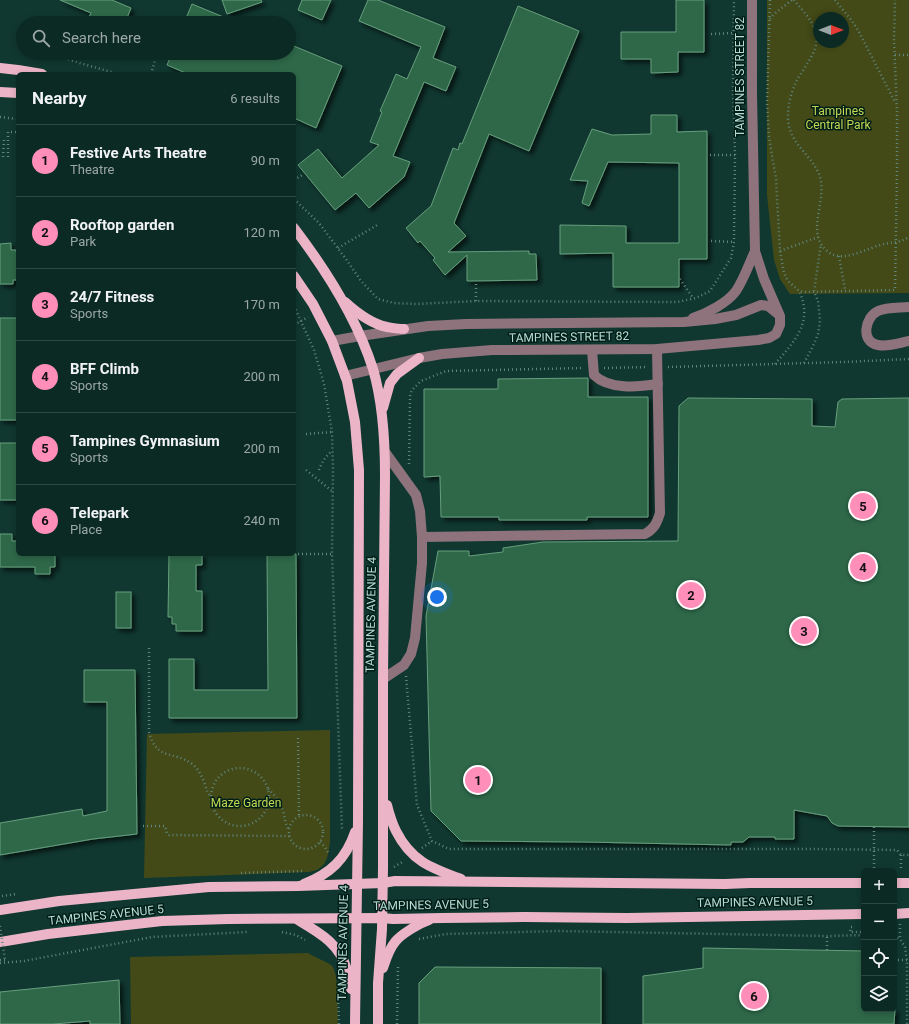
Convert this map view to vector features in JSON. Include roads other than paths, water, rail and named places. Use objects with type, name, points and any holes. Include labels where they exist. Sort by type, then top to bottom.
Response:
[{"type":"main road","points":[[0,68],[30,72]]},
{"type":"main road","points":[[0,92],[16,93]]},
{"type":"main road","name":"TAMPINES AVENUE 4","points":[[296,231],[314,255],[340,296],[360,336],[373,370],[382,412],[385,452],[383,679],[384,796],[382,930],[378,983],[378,1024]]},
{"type":"main road","name":"TAMPINES AVENUE 4","points":[[296,279],[312,304],[332,341],[346,376],[355,422],[359,470],[358,822],[355,1024]]},
{"type":"main road","points":[[340,296],[355,312],[372,321],[386,327],[404,329]]},
{"type":"main road","points":[[382,412],[390,382],[396,374],[419,358]]},
{"type":"main road","points":[[384,796],[395,830],[406,849],[433,869],[468,882]]},
{"type":"main road","points":[[298,886],[314,880],[336,865],[348,848],[358,822]]},
{"type":"main road","name":"TAMPINES AVENUE 5","points":[[0,910],[59,901],[209,887],[298,886],[382,883],[395,881],[717,884],[861,883]]},
{"type":"main road","name":"TAMPINES AVENUE 5","points":[[0,942],[48,934],[162,921],[382,918],[627,918],[861,914]]},
{"type":"main road","points":[[378,983],[387,956],[394,942],[422,922],[442,918]]},
{"type":"main road","points":[[297,919],[332,943],[339,953],[347,970],[355,1011]]},
{"type":"street","name":"TAMPINES STREET 82","points":[[346,376],[419,358],[442,354],[492,350],[657,349],[758,340],[769,338],[776,334],[780,325],[780,316],[764,279],[755,251],[752,0]]},
{"type":"street","name":"TAMPINES STREET 82","points":[[684,322],[704,314],[720,305],[735,292],[755,251]]},
{"type":"street","name":"TAMPINES STREET 82","points":[[332,341],[428,326],[466,324],[684,322],[716,319],[736,315],[761,305],[768,306],[780,316]]},
{"type":"street","points":[[909,307],[887,309],[875,313],[871,317],[866,329],[870,340],[878,345],[888,346],[909,341]]},
{"type":"street","points":[[422,537],[645,534],[652,530],[660,513],[657,349]]},
{"type":"street","points":[[592,350],[594,375],[599,380],[612,385],[640,387],[658,384]]},
{"type":"street","points":[[383,679],[404,665],[411,654],[415,638],[422,563],[420,510],[416,494],[385,452]]},
{"type":"place","name":"Tampines Gymnasium","points":[[863,506]]},
{"type":"place","name":"BFF Climb","points":[[863,567]]},
{"type":"place","name":"Rooftop garden","points":[[691,595]]},
{"type":"place","name":"24/7 Fitness","points":[[804,631]]},
{"type":"place","name":"Festive Arts Theatre","points":[[478,780]]},
{"type":"place","name":"Telepark","points":[[754,996]]},
{"type":"park label","name":"Tampines Central Park","points":[[838,118]]},
{"type":"park label","name":"Maze Garden","points":[[246,803]]}]
